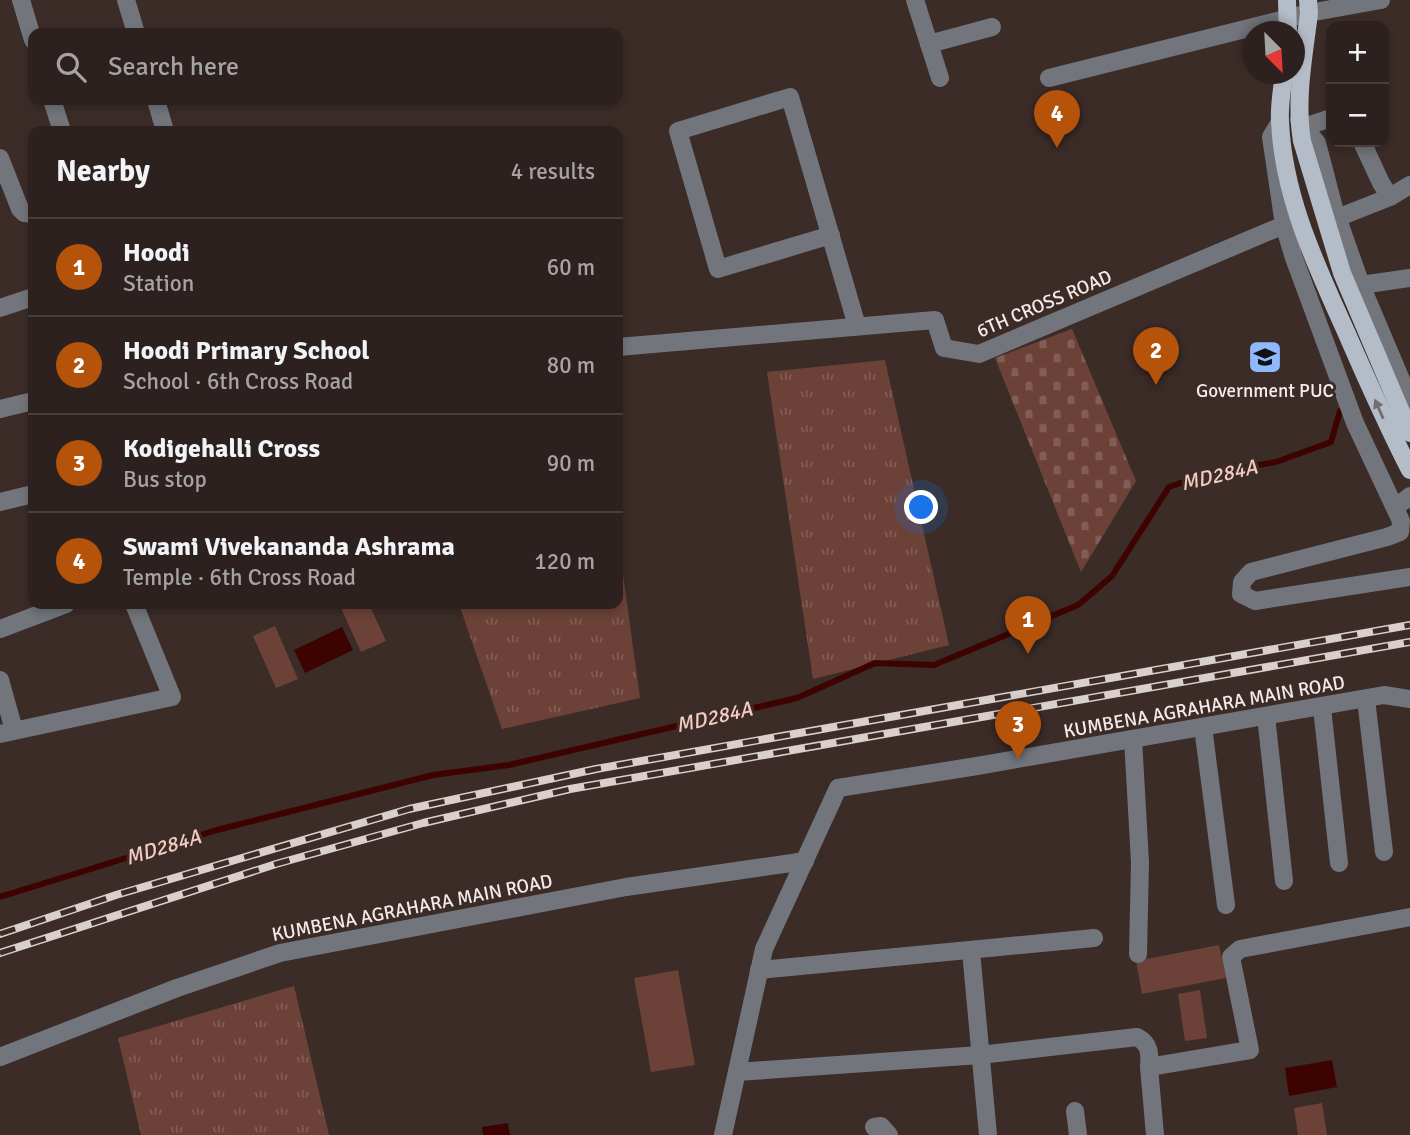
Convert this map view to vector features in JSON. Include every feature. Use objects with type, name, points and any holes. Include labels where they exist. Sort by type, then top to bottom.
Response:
[{"type":"main road","points":[[1308,6],[1301,126],[1342,273],[1410,433]]},
{"type":"main road","points":[[1283,84],[1281,129],[1298,215],[1315,263],[1385,422],[1410,470]]},
{"type":"street","points":[[21,0],[29,28]]},
{"type":"street","points":[[126,0],[134,28]]},
{"type":"street","points":[[915,0],[940,78]]},
{"type":"street","points":[[1049,78],[1288,17],[1308,6],[1381,0]]},
{"type":"street","points":[[929,44],[992,27]]},
{"type":"street","points":[[831,235],[718,269],[678,131],[790,97],[831,235],[857,326]]},
{"type":"street","points":[[54,105],[60,126]]},
{"type":"street","points":[[157,105],[164,126]]},
{"type":"street","points":[[1326,119],[1301,126],[1317,143],[1337,218],[1361,285],[1410,401]]},
{"type":"street","points":[[1281,129],[1271,137],[1284,225],[1355,423],[1403,502],[1400,532],[1251,572],[1242,582],[1241,594],[1255,601],[1410,578]]},
{"type":"street","points":[[1364,147],[1390,197]]},
{"type":"street","points":[[0,158],[20,209],[28,213]]},
{"type":"street","points":[[1337,218],[1390,197],[1410,185]]},
{"type":"street","name":"6TH CROSS ROAD","points":[[623,346],[935,320],[944,348],[979,354],[1284,225]]},
{"type":"street","points":[[1361,285],[1410,278]]},
{"type":"street","points":[[0,308],[28,299]]},
{"type":"street","points":[[1391,358],[1410,354]]},
{"type":"street","points":[[0,410],[28,402]]},
{"type":"street","points":[[0,502],[28,495]]},
{"type":"street","points":[[0,629],[53,609]]},
{"type":"street","points":[[0,680],[7,732],[172,697],[136,609]]},
{"type":"street","name":"KUMBENA AGRAHARA MAIN ROAD","points":[[0,1056],[177,988],[279,953],[626,887],[805,861],[838,788],[1322,708],[1384,695],[1410,699]]},
{"type":"street","points":[[1366,699],[1384,852]]},
{"type":"street","points":[[1322,708],[1339,863]]},
{"type":"street","points":[[1266,716],[1284,881]]},
{"type":"street","points":[[1203,727],[1226,905]]},
{"type":"street","points":[[1133,739],[1140,862],[1138,954]]},
{"type":"street","points":[[723,1135],[764,949],[805,861]]},
{"type":"street","points":[[1149,1067],[1250,1050],[1231,957],[1240,950],[1410,916]]},
{"type":"street","points":[[760,970],[1094,938]]},
{"type":"street","points":[[971,951],[988,1135]]},
{"type":"street","points":[[737,1072],[980,1055],[1137,1037],[1143,1040],[1150,1051],[1155,1135]]},
{"type":"street","points":[[1075,1111],[1078,1135]]},
{"type":"green space","points":[[1072,329],[1136,481],[1081,572],[995,358]]},
{"type":"green space","points":[[885,360],[949,645],[813,679],[767,372]]},
{"type":"green space","points":[[623,574],[640,698],[502,729],[461,609],[623,609]]},
{"type":"green space","points":[[341,609],[371,609],[386,641],[361,652]]},
{"type":"green space","points":[[275,626],[298,679],[276,688],[253,636]]},
{"type":"green space","points":[[1219,945],[1226,978],[1142,994],[1136,961]]},
{"type":"green space","points":[[678,970],[695,1065],[651,1072],[634,978]]},
{"type":"green space","points":[[294,986],[329,1135],[141,1135],[118,1038]]},
{"type":"green space","points":[[1200,990],[1207,1038],[1185,1041],[1178,994]]},
{"type":"green space","points":[[1322,1103],[1327,1135],[1298,1135],[1294,1108]]},
{"type":"shaded area","points":[[342,627],[353,650],[305,673],[294,650]]},
{"type":"shaded area","points":[[1332,1060],[1337,1087],[1289,1096],[1285,1068]]},
{"type":"shaded area","points":[[508,1123],[510,1135],[483,1135],[482,1127]]},
{"type":"waterway","name":"MD284A","points":[[0,897],[217,830],[433,775],[509,765],[797,698],[875,663],[934,665],[1078,605],[1112,576],[1169,487],[1206,474],[1276,462],[1331,442],[1340,411]]},
{"type":"railway","points":[[0,934],[116,895],[409,809],[596,769],[1410,625]]},
{"type":"railway","points":[[0,953],[276,864],[423,823],[570,789],[1410,642]]},
{"type":"place","name":"Swami Vivekananda Ashrama","points":[[1057,148]]},
{"type":"place","name":"Government PUC","points":[[1265,357]]},
{"type":"place","name":"Hoodi Primary School","points":[[1156,385]]},
{"type":"place","name":"Hoodi","points":[[1028,654]]},
{"type":"place","name":"Kodigehalli Cross","points":[[1018,759]]}]
